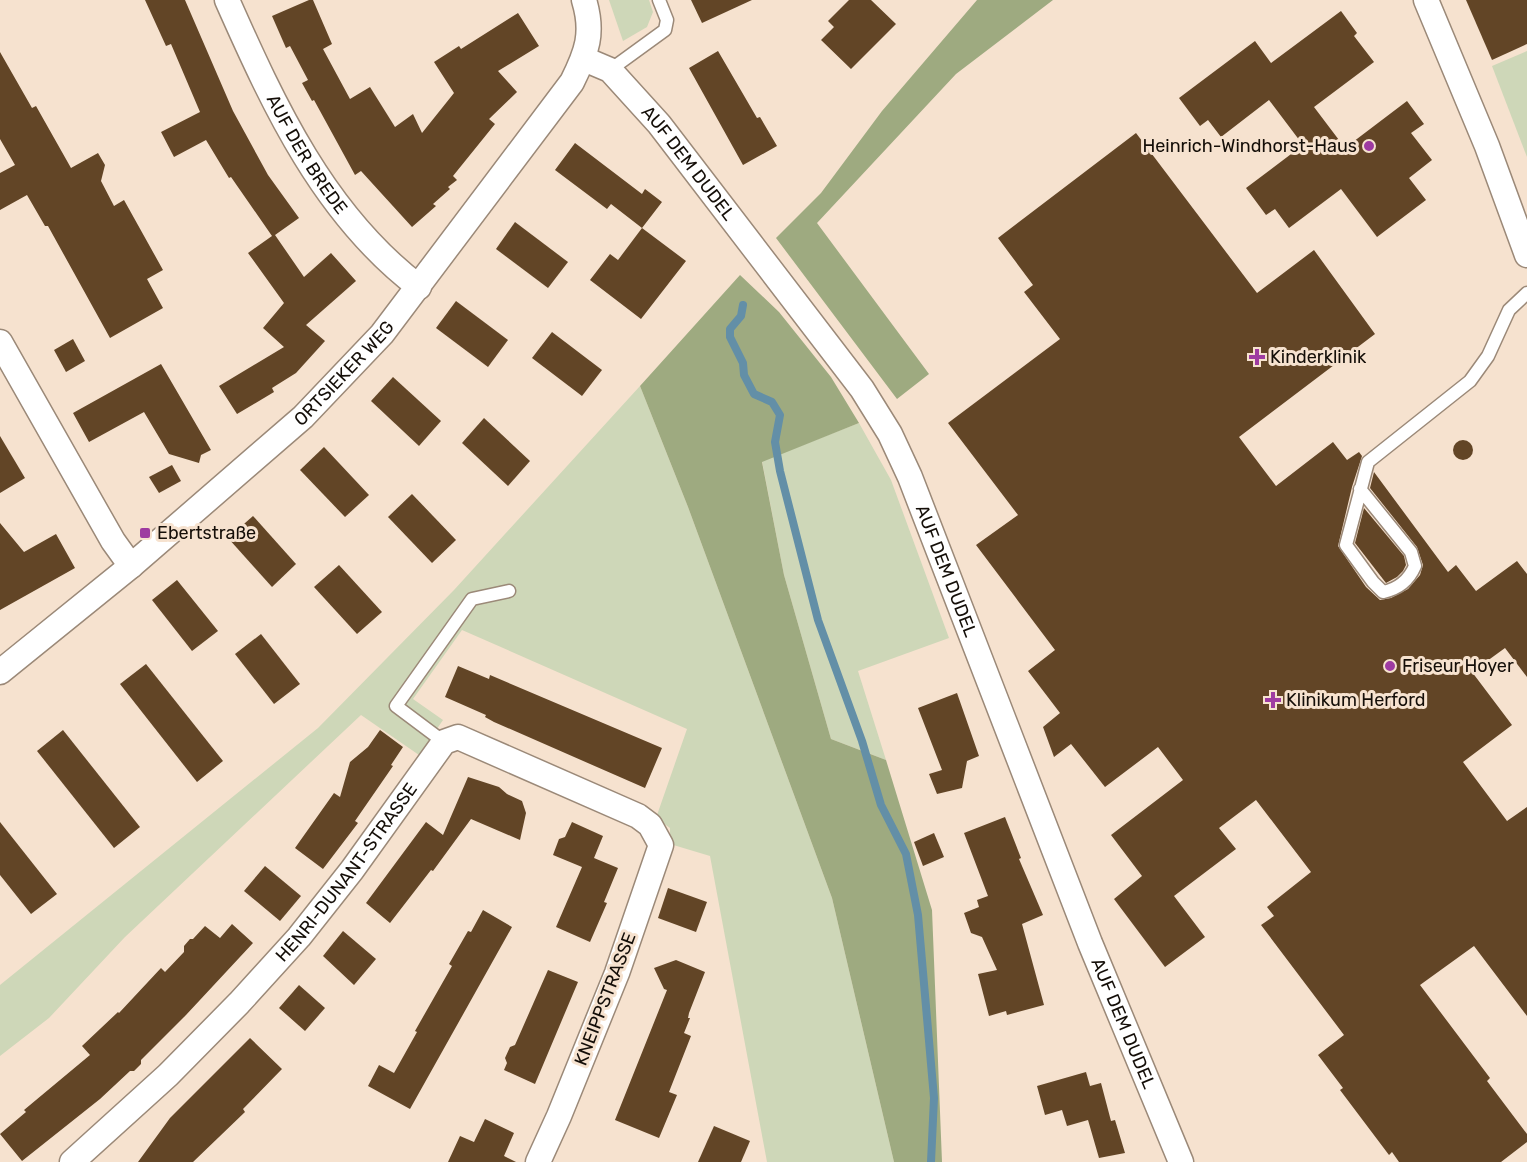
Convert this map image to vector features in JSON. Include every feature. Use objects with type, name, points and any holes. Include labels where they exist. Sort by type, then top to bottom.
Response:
[{"type":"street","name":"AUF DER BREDE","points":[[227,0],[255,64],[294,141],[327,192],[393,267],[419,287]]},
{"type":"street","name":"ORTSIEKER WEG","points":[[0,672],[131,566],[303,417],[382,334],[572,82],[584,59],[590,34],[584,0]]},
{"type":"street","points":[[1426,0],[1487,146],[1527,255]]},
{"type":"street","name":"AUF DEM DUDEL","points":[[584,59],[610,70],[666,133],[862,389],[890,434],[910,477],[1085,932],[1181,1162]]},
{"type":"street","points":[[0,342],[113,541],[131,566]]},
{"type":"street","name":"KNEIPPSTRASSE","points":[[444,742],[458,737],[638,816],[650,825],[661,845],[617,973],[538,1162]]},
{"type":"street","name":"HENRI-DUNANT-STRASSE","points":[[81,1159],[239,1004],[299,937],[352,870],[444,742]]},
{"type":"lane","points":[[610,70],[665,30],[667,20],[659,0]]},
{"type":"lane","points":[[1360,489],[1410,552],[1413,559],[1415,566],[1411,575],[1394,590],[1383,592],[1346,545],[1360,489],[1368,462],[1470,381],[1488,356],[1509,310],[1527,293]]},
{"type":"lane","points":[[444,742],[396,706],[472,599],[509,591]]},
{"type":"green space","points":[[609,0],[649,0],[653,12],[647,27],[623,41]]},
{"type":"green space","points":[[977,0],[1053,0],[956,74],[817,223],[929,374],[897,399],[776,238],[821,193],[882,111]]},
{"type":"green space","points":[[1527,51],[1527,157],[1492,66]]},
{"type":"green space","points":[[740,275],[779,312],[831,377],[859,423],[762,462],[784,575],[831,739],[886,760],[932,910],[942,1162],[894,1162],[832,898],[688,507],[640,386]]},
{"type":"green space","points":[[640,386],[688,507],[832,898],[894,1162],[767,1162],[710,856],[670,844],[670,828],[656,818],[687,729],[462,630],[413,699],[443,720],[419,755],[361,715],[125,937],[49,1018],[0,1056],[0,985],[318,728],[454,590]]},
{"type":"green space","points":[[859,423],[891,480],[949,638],[858,671],[886,760],[831,739],[784,575],[762,461]]},
{"type":"building","points":[[145,0],[185,0],[233,111],[268,175],[299,218],[275,235],[304,277],[331,253],[356,281],[306,325],[325,341],[296,373],[272,388],[274,392],[237,414],[219,386],[284,347],[263,328],[284,303],[248,253],[272,236],[231,177],[229,178],[206,140],[174,157],[161,132],[200,112],[171,44],[166,46]]},
{"type":"building","points":[[313,0],[332,44],[323,49],[350,99],[370,87],[395,127],[413,114],[422,133],[454,93],[434,62],[459,46],[461,49],[518,13],[539,46],[498,71],[517,92],[489,119],[495,124],[453,176],[457,180],[448,187],[450,189],[433,204],[436,206],[412,227],[361,171],[355,175],[314,100],[312,101],[302,83],[308,80],[290,46],[286,48],[272,16]]},
{"type":"building","points":[[691,0],[752,0],[702,23]]},
{"type":"building","points":[[849,0],[871,0],[896,24],[851,69],[821,40],[834,27],[828,21]]},
{"type":"building","points":[[1466,0],[1527,0],[1527,44],[1492,60]]},
{"type":"building","name":"Heinrich-Windhorst-Haus","points":[[1341,11],[1357,33],[1354,36],[1374,62],[1314,107],[1345,148],[1407,101],[1424,124],[1411,133],[1432,160],[1409,178],[1426,200],[1377,237],[1341,189],[1289,228],[1275,209],[1266,215],[1246,188],[1303,145],[1269,100],[1221,137],[1208,120],[1200,126],[1179,98],[1255,41],[1271,63]]},
{"type":"building","points":[[718,51],[757,118],[760,117],[777,146],[743,165],[689,68]]},
{"type":"building","points":[[0,52],[32,108],[36,106],[71,168],[98,153],[105,165],[101,181],[114,206],[124,200],[163,270],[147,279],[163,308],[110,338],[48,226],[45,226],[27,195],[0,210],[0,173],[15,165],[0,139]]},
{"type":"building","points":[[1136,133],[1257,293],[1314,250],[1375,334],[1239,437],[1276,486],[1333,442],[1347,460],[1359,452],[1362,456],[1338,546],[1366,587],[1380,600],[1391,598],[1408,589],[1420,575],[1423,565],[1417,547],[1370,488],[1374,472],[1448,572],[1456,565],[1476,591],[1517,561],[1527,574],[1527,677],[1505,648],[1472,672],[1512,725],[1463,762],[1507,821],[1527,807],[1527,1016],[1474,946],[1420,985],[1490,1078],[1487,1081],[1527,1134],[1527,1142],[1501,1162],[1399,1162],[1392,1152],[1389,1155],[1340,1090],[1343,1088],[1318,1055],[1344,1035],[1261,925],[1274,916],[1267,907],[1311,872],[1256,800],[1219,828],[1236,849],[1174,896],[1205,937],[1165,967],[1114,899],[1142,876],[1111,835],[1183,780],[1158,747],[1105,787],[1071,744],[1054,757],[1043,727],[1060,713],[1028,671],[1055,650],[976,545],[1018,515],[948,423],[1060,339],[1024,292],[1033,285],[998,238]]},
{"type":"building","points":[[575,143],[642,194],[645,189],[662,202],[642,228],[611,204],[607,209],[555,170]]},
{"type":"building","points":[[515,222],[568,262],[548,288],[496,249]]},
{"type":"building","points":[[642,228],[686,261],[641,319],[590,280],[610,254],[618,260]]},
{"type":"building","points":[[456,301],[508,340],[488,367],[436,328]]},
{"type":"building","points":[[552,332],[602,370],[582,396],[532,358]]},
{"type":"building","points":[[73,339],[85,361],[66,372],[54,350]]},
{"type":"building","points":[[161,364],[211,450],[201,455],[199,463],[169,454],[144,412],[89,442],[73,413]]},
{"type":"building","points":[[393,377],[441,421],[419,446],[371,401]]},
{"type":"building","points":[[484,418],[530,461],[508,486],[462,443]]},
{"type":"building","points":[[0,436],[25,478],[0,493]]},
{"type":"building","points":[[1463,440],[1470,443],[1473,450],[1470,457],[1463,460],[1456,457],[1453,450],[1456,443]]},
{"type":"building","points":[[324,447],[369,495],[345,517],[300,470]]},
{"type":"building","points":[[172,465],[181,481],[159,493],[149,477]]},
{"type":"building","points":[[412,494],[456,540],[432,563],[388,517]]},
{"type":"building","points":[[1364,508],[1404,556],[1406,565],[1403,571],[1386,583],[1355,543]]},
{"type":"building","points":[[253,516],[296,564],[272,587],[228,538]]},
{"type":"building","points":[[0,523],[24,552],[56,534],[75,568],[0,610]]},
{"type":"building","points":[[339,565],[382,612],[357,634],[314,587]]},
{"type":"building","points":[[177,580],[218,631],[192,651],[152,600]]},
{"type":"building","points":[[261,634],[300,684],[274,704],[235,654]]},
{"type":"building","points":[[146,664],[223,761],[197,782],[120,684]]},
{"type":"building","points":[[458,666],[489,679],[490,675],[662,748],[645,788],[494,722],[485,717],[486,715],[445,697]]},
{"type":"building","points":[[957,693],[979,756],[967,761],[962,788],[937,794],[929,774],[942,770],[918,708]]},
{"type":"building","points":[[63,730],[140,827],[114,848],[37,751]]},
{"type":"building","points":[[380,730],[403,747],[391,765],[393,766],[355,821],[358,823],[323,869],[295,848],[334,793],[340,797],[350,762],[368,747]]},
{"type":"building","points":[[468,777],[499,787],[507,794],[522,801],[526,813],[520,840],[471,819],[433,871],[431,870],[390,923],[366,903],[426,822],[443,835]]},
{"type":"building","points":[[1005,817],[1021,858],[1019,859],[1043,915],[1022,924],[1044,1005],[1007,1015],[1006,1011],[989,1016],[978,974],[997,970],[982,937],[971,933],[964,913],[979,907],[977,900],[988,896],[964,833]]},
{"type":"building","points":[[0,822],[57,894],[31,914],[0,875]]},
{"type":"building","points":[[572,822],[603,836],[594,858],[618,868],[604,902],[607,903],[590,942],[556,927],[582,867],[553,855],[559,839],[565,837]]},
{"type":"building","points":[[934,833],[944,857],[923,866],[914,842]]},
{"type":"building","points":[[265,866],[301,896],[280,921],[244,891]]},
{"type":"building","points":[[668,888],[707,902],[696,932],[658,918]]},
{"type":"building","points":[[483,910],[512,927],[410,1109],[368,1086],[379,1065],[394,1073],[452,966],[449,964]]},
{"type":"building","points":[[232,924],[253,943],[141,1060],[141,1064],[134,1071],[130,1071],[100,1099],[22,1161],[0,1134],[26,1112],[24,1110],[90,1055],[82,1046],[119,1013],[161,968],[165,972],[184,952],[184,946],[190,939],[193,939],[205,926],[220,938]]},
{"type":"building","points":[[343,931],[376,959],[354,985],[323,956]]},
{"type":"building","points":[[676,960],[705,972],[684,1033],[691,1036],[669,1092],[677,1095],[659,1138],[615,1120],[667,990],[664,989],[654,968]]},
{"type":"building","points":[[548,970],[578,982],[535,1084],[504,1070],[507,1063],[505,1058],[510,1047],[515,1045]]},
{"type":"building","points":[[299,985],[325,1008],[305,1031],[279,1008]]},
{"type":"building","points":[[250,1038],[282,1069],[243,1109],[245,1112],[193,1162],[138,1162],[170,1118]]},
{"type":"building","points":[[1086,1072],[1090,1086],[1101,1083],[1111,1121],[1115,1120],[1125,1153],[1099,1158],[1088,1120],[1067,1126],[1062,1110],[1045,1115],[1037,1086]]},
{"type":"building","points":[[485,1119],[514,1133],[504,1156],[516,1162],[448,1162],[460,1136],[474,1142]]},
{"type":"building","points":[[714,1126],[750,1141],[741,1162],[698,1162]]},
{"type":"waterway","points":[[743,305],[741,316],[730,329],[730,337],[743,363],[744,375],[754,394],[772,402],[780,415],[775,442],[780,471],[818,620],[862,741],[881,805],[906,854],[918,915],[934,1098],[931,1162]]},
{"type":"place","name":"Heinrich-Windhorst-Haus","points":[[1369,146]]},
{"type":"place","name":"Kinderklinik","points":[[1257,357]]},
{"type":"place","name":"Ebertstraße","points":[[145,533]]},
{"type":"place","name":"Friseur Hoyer","points":[[1390,666]]},
{"type":"place","name":"Klinikum Herford","points":[[1273,700]]}]
